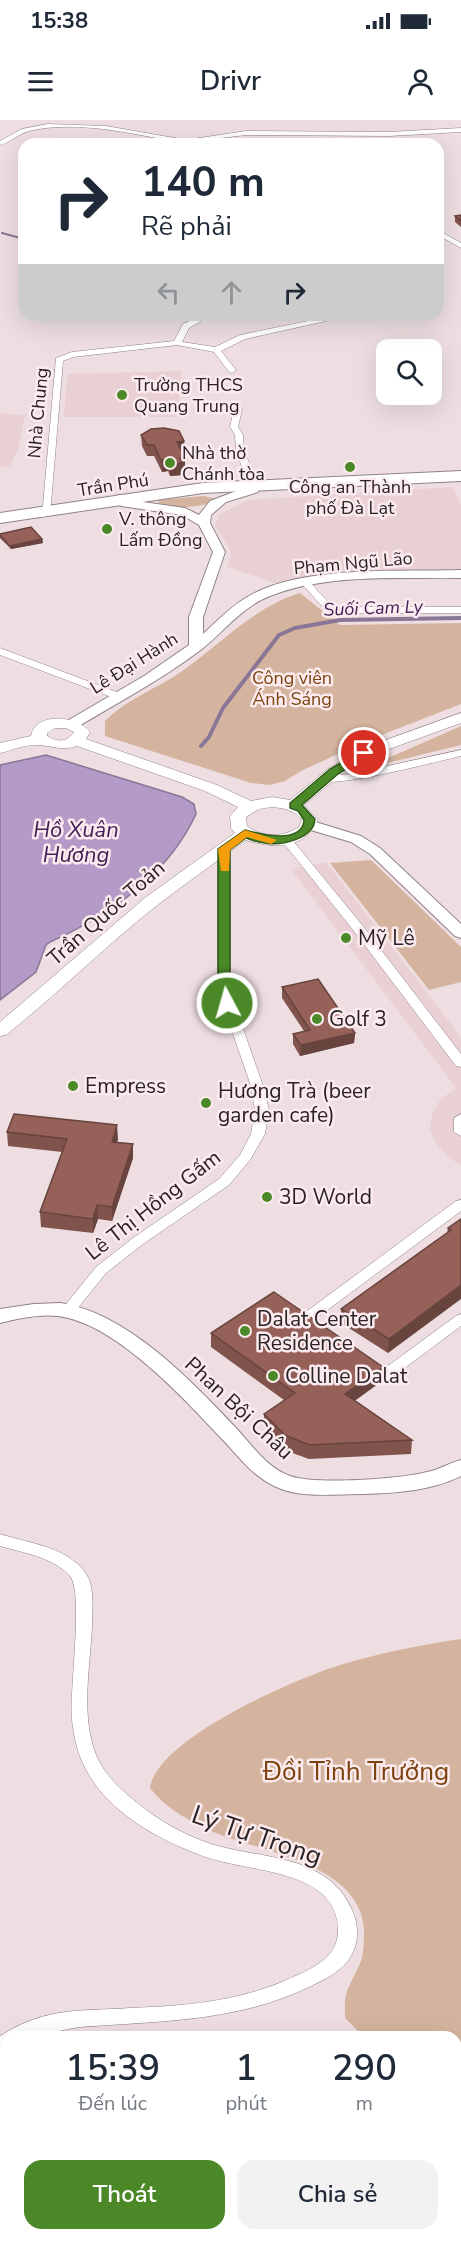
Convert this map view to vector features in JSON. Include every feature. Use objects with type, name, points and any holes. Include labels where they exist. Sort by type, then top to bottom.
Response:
[{"type":"main road","name":"Trần Phú","points":[[0,518],[123,501],[254,487],[461,476]]},
{"type":"main road","name":"Trần Phú","points":[[0,523],[45,513]]},
{"type":"main road","points":[[294,805],[322,780],[364,753],[461,718]]},
{"type":"main road","points":[[42,740],[39,737],[40,731],[48,725],[60,723],[72,724],[82,732],[76,741]]},
{"type":"main road","points":[[0,748],[23,741],[42,740],[58,745],[76,741],[211,788],[250,806]]},
{"type":"main road","points":[[272,802],[294,805],[307,814],[309,825],[301,834],[286,839],[264,840],[245,833],[239,828],[238,816],[250,806],[272,802]]},
{"type":"main road","name":"Trần Quốc Toản","points":[[0,1030],[45,996],[124,923],[193,869],[245,833]]},
{"type":"street","points":[[0,144],[12,140],[19,132],[30,129],[85,127],[116,129],[156,138]]},
{"type":"street","points":[[200,138],[225,132],[261,129],[414,135],[461,130]]},
{"type":"street","points":[[366,133],[372,138]]},
{"type":"street","points":[[444,236],[461,246]]},
{"type":"street","points":[[196,321],[186,326],[177,343],[200,349],[216,350],[227,347],[233,341],[243,337],[321,321]]},
{"type":"street","name":"Nhà Chung","points":[[45,513],[59,360],[72,354],[177,343]]},
{"type":"street","points":[[216,350],[232,370]]},
{"type":"street","points":[[204,523],[203,514],[206,509],[254,487],[240,450],[239,435],[234,427],[238,409]]},
{"type":"street","points":[[123,501],[174,509],[195,516],[204,523]]},
{"type":"street","name":"Lê Đại Hành","points":[[72,724],[164,670],[196,647],[196,616],[219,552],[204,523]]},
{"type":"street","name":"Phạm Ngũ Lão","points":[[196,647],[225,620],[260,595],[305,582],[461,574]]},
{"type":"street","points":[[305,582],[325,604],[338,610],[461,610]]},
{"type":"street","points":[[0,651],[118,696]]},
{"type":"street","points":[[322,780],[351,777],[461,753]]},
{"type":"street","points":[[309,825],[356,840],[375,851],[461,933]]},
{"type":"street","points":[[286,839],[358,928],[461,1063]]},
{"type":"street","name":"Lê Thị Hồng Gấm","points":[[68,1311],[101,1270],[138,1241],[224,1182],[245,1157],[258,1134],[262,1110],[256,1083],[224,991],[224,849]]},
{"type":"street","points":[[461,1118],[461,1132]]},
{"type":"street","points":[[323,1333],[304,1320],[461,1204]]},
{"type":"street","name":"Phan Bội Châu","points":[[0,1316],[23,1311],[68,1311],[99,1322],[129,1342],[192,1395],[263,1469],[287,1483],[321,1487],[395,1485],[432,1479],[461,1467]]},
{"type":"street","points":[[352,1352],[385,1375],[461,1319]]},
{"type":"street","name":"Lý Tự Trọng","points":[[0,1540],[66,1563],[80,1578],[84,1609],[80,1704],[84,1746],[96,1772],[128,1807],[167,1832],[207,1851],[293,1870],[314,1880],[332,1893],[344,1909],[349,1926],[346,1947],[333,1966],[290,1989],[243,2004],[199,2011],[54,2022],[24,2031]]},
{"type":"shaded area","name":"Trường THCS Quang Trung","points":[[181,371],[178,417],[64,417],[67,374]]},
{"type":"shaded area","points":[[0,413],[25,415],[18,449],[10,467],[0,466]]},
{"type":"shaded area","points":[[453,487],[461,505],[461,570],[368,574],[278,584],[227,567],[231,557],[230,550],[215,525],[218,515],[247,500]]},
{"type":"shaded area","points":[[326,862],[461,1037],[461,1165],[449,1158],[436,1144],[430,1128],[432,1113],[441,1099],[456,1088],[291,869]]},
{"type":"green space","points":[[204,496],[216,499],[203,505],[188,507],[165,505],[159,503],[158,500]]},
{"type":"green space","name":"Công viên Ánh Sáng","points":[[300,593],[340,625],[461,623],[461,704],[366,741],[301,771],[285,781],[270,785],[251,783],[105,736],[105,721],[122,707],[178,674],[251,618],[283,599]]},
{"type":"green space","points":[[461,726],[461,745],[363,769]]},
{"type":"green space","points":[[371,860],[461,947],[461,982],[429,990],[330,863]]},
{"type":"green space","name":"Đồi Tỉnh Trưởng","points":[[461,1639],[461,2031],[358,2031],[345,2018],[345,2000],[362,1958],[364,1929],[358,1907],[346,1890],[307,1864],[218,1834],[199,1825],[164,1803],[150,1788],[158,1769],[176,1750],[230,1713],[319,1672],[370,1657]]},
{"type":"water","name":"Hồ Xuân Hương","points":[[46,755],[182,797],[194,804],[196,814],[170,856],[153,874],[115,906],[46,945],[36,972],[0,1000],[0,765]]},
{"type":"building","points":[[164,428],[179,431],[184,441],[177,442],[185,458],[180,458],[182,463],[170,465],[168,460],[161,460],[154,445],[147,445],[141,435],[151,429]]},
{"type":"building","points":[[31,527],[42,539],[10,546],[0,535],[0,534]]},
{"type":"building","name":"Golf 3","points":[[318,979],[355,1033],[301,1045],[293,1034],[310,1030],[282,987]]},
{"type":"building","points":[[14,1114],[117,1125],[112,1142],[133,1144],[112,1207],[97,1205],[93,1219],[40,1212],[67,1139],[7,1132]]},
{"type":"building","points":[[461,1219],[461,1285],[389,1339],[341,1309],[451,1230],[448,1228]]},
{"type":"building","points":[[274,1292],[383,1367],[345,1394],[412,1440],[309,1445],[285,1435],[264,1414],[295,1393],[211,1333]]},
{"type":"waterway","points":[[2,233],[18,237]]},
{"type":"waterway","name":"Suối Cam Ly","points":[[201,746],[209,737],[223,708],[279,635],[295,628],[340,620],[461,618]]},
{"type":"slow traffic","points":[[225,869],[224,849],[245,833],[264,840],[271,840]]},
{"type":"place","name":"Trường THCS Quang Trung","points":[[122,395]]},
{"type":"place","name":"Nhà thờ Chánh tòa","points":[[170,463]]},
{"type":"place","name":"Công an Thành phố Đà Lạt","points":[[350,467]]},
{"type":"place","name":"V. thông Lấm Đồng","points":[[107,529]]},
{"type":"place","name":"Mỹ Lê","points":[[346,938]]},
{"type":"place","name":"Golf 3","points":[[317,1019]]},
{"type":"place","name":"Empress","points":[[73,1086]]},
{"type":"place","name":"Hương Trà (beer garden cafe)","points":[[206,1103]]},
{"type":"place","name":"3D World","points":[[267,1197]]},
{"type":"place","name":"Dalat Center Residence","points":[[245,1331]]},
{"type":"place","name":"Colline Dalat","points":[[273,1376]]},
{"type":"route","points":[[227,1003],[224,991],[224,849],[245,833],[264,840],[275,841],[301,834],[306,830],[310,819],[302,809],[294,805],[322,780],[364,753]]}]
